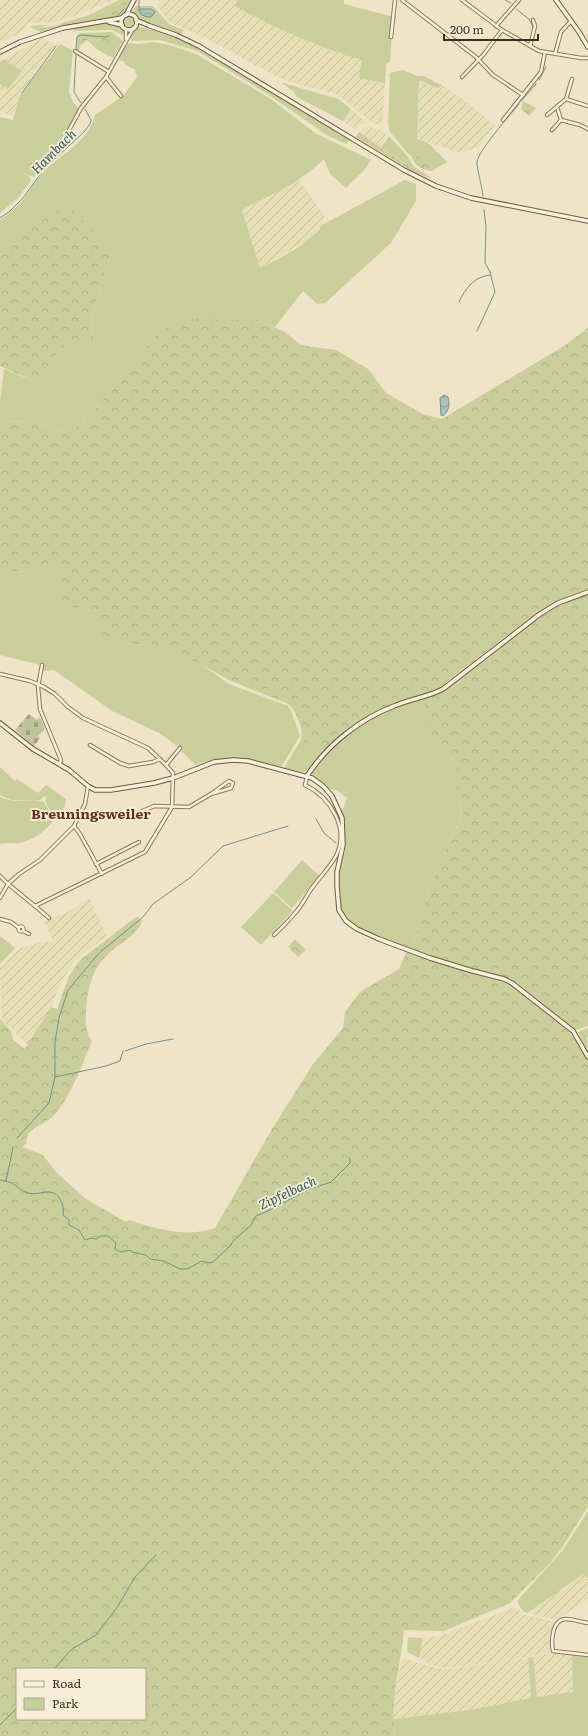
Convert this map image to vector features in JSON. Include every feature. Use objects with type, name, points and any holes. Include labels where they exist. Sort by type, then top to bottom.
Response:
[{"type":"street","points":[[391,37],[395,0]]},
{"type":"street","points":[[402,0],[476,57],[478,61],[493,75],[523,95]]},
{"type":"street","points":[[462,0],[496,26],[530,46],[545,52],[588,58]]},
{"type":"street","points":[[496,26],[519,0]]},
{"type":"street","points":[[556,0],[587,44]]},
{"type":"street","points":[[0,52],[20,42],[56,30],[75,25],[122,18],[126,15],[133,2]]},
{"type":"street","points":[[133,2],[133,15],[136,20],[176,35],[199,46],[404,170],[436,186],[478,200],[588,221]]},
{"type":"street","points":[[126,15],[133,15]]},
{"type":"street","points":[[122,18],[122,24],[126,29],[126,40]]},
{"type":"street","points":[[67,134],[81,108],[106,77],[134,27],[136,20]]},
{"type":"street","points":[[530,46],[535,26],[533,20]]},
{"type":"street","points":[[106,21],[122,24]]},
{"type":"street","points":[[555,54],[561,32],[571,21]]},
{"type":"street","points":[[126,29],[150,26]]},
{"type":"street","points":[[462,77],[478,61],[502,30]]},
{"type":"street","points":[[75,51],[109,72]]},
{"type":"street","points":[[503,120],[542,72],[545,52]]},
{"type":"street","points":[[106,77],[121,96]]},
{"type":"street","points":[[547,115],[566,99],[572,78]]},
{"type":"street","points":[[566,99],[588,106]]},
{"type":"street","points":[[556,107],[561,120]]},
{"type":"street","points":[[561,120],[580,125],[588,129]]},
{"type":"street","points":[[552,130],[561,120]]},
{"type":"street","points":[[274,935],[296,912],[338,852],[340,836],[336,814],[326,800],[316,791],[305,785],[308,776],[330,748],[363,722],[395,705],[443,689],[540,614],[558,603],[588,592]]},
{"type":"street","points":[[42,664],[38,684],[42,715],[58,750],[61,760],[59,764]]},
{"type":"street","points":[[0,674],[38,684],[55,694],[75,713],[148,748],[170,769],[173,778],[172,807],[145,852],[35,906]]},
{"type":"street","points":[[0,723],[33,749],[76,775],[95,790],[111,790],[173,778],[214,762],[233,760],[248,761],[308,776],[317,781],[329,792],[339,809],[343,825],[343,844],[337,872],[337,886],[339,910],[346,921],[378,939],[430,958],[504,979],[512,983],[573,1031],[588,1057]]},
{"type":"street","points":[[90,745],[120,763],[129,766],[154,762],[160,759]]},
{"type":"street","points":[[166,765],[180,748]]},
{"type":"street","points":[[138,813],[154,806],[190,807],[228,781],[233,783],[233,786],[230,788],[211,794]]},
{"type":"street","points":[[0,898],[8,884],[19,874],[40,860],[74,826],[85,804],[88,786]]},
{"type":"street","points":[[74,826],[102,874]]},
{"type":"street","points":[[96,864],[139,842]]},
{"type":"street","points":[[0,876],[49,918]]},
{"type":"street","points":[[0,919],[10,922],[19,928],[20,931],[29,934]]},
{"type":"street","points":[[588,1623],[565,1619],[556,1624],[551,1643],[552,1651],[588,1655]]},
{"type":"shaded area","points":[[0,0],[113,0],[75,16],[53,22],[27,24],[25,30],[0,43]]},
{"type":"shaded area","points":[[158,0],[340,0],[340,3],[390,16],[382,123],[380,125],[371,122],[340,96],[283,80],[202,36],[171,23],[158,7],[160,2]]},
{"type":"shaded area","points":[[44,38],[55,46],[19,96],[14,116],[0,112],[0,84],[8,89],[22,71],[4,59]]},
{"type":"shaded area","points":[[419,80],[436,88],[443,86],[473,107],[495,125],[479,146],[462,153],[417,139]]},
{"type":"shaded area","points":[[351,109],[367,123],[359,125],[356,130],[343,121]]},
{"type":"shaded area","points":[[369,126],[385,132],[386,135],[381,148],[359,132],[364,127]]},
{"type":"shaded area","points":[[297,178],[325,217],[322,225],[313,237],[260,268],[242,211],[243,209],[268,198]]},
{"type":"shaded area","points":[[89,898],[107,936],[76,958],[63,979],[54,999],[49,1019],[32,1049],[2,1020],[0,968],[20,948],[41,942],[53,942],[44,921],[68,912]]},
{"type":"shaded area","points":[[582,1575],[588,1578],[588,1600],[555,1620],[527,1613]]},
{"type":"shaded area","points":[[515,1607],[525,1615],[556,1622],[549,1652],[513,1660],[446,1668],[431,1665],[419,1658],[423,1638],[443,1635]]},
{"type":"shaded area","points":[[551,1653],[572,1655],[574,1692],[537,1697],[533,1657]]},
{"type":"shaded area","points":[[402,1658],[431,1667],[445,1669],[528,1658],[531,1698],[470,1710],[393,1719],[394,1696]]},
{"type":"green space","points":[[119,0],[131,0],[127,11],[119,18],[81,22],[41,32],[30,27],[48,25],[39,28],[59,25],[89,15]]},
{"type":"green space","points":[[121,0],[127,1],[115,15],[109,15],[109,9]]},
{"type":"green space","points":[[237,0],[344,0],[344,4],[393,17],[390,62],[386,63],[385,83],[359,78],[362,60],[313,43],[266,22],[235,6]]},
{"type":"green space","points":[[136,6],[153,6],[169,24],[183,30],[181,35],[140,20],[133,11]]},
{"type":"green space","points":[[127,16],[131,16],[135,22],[131,28],[127,28],[123,24],[123,20]]},
{"type":"green space","points":[[110,23],[119,25],[125,32],[123,35],[112,30],[74,31],[73,29],[54,32],[95,24]]},
{"type":"green space","points":[[140,27],[169,34],[208,52],[351,139],[346,144],[328,136],[269,95],[197,51],[160,40],[131,41],[130,34],[132,31]]},
{"type":"green space","points":[[112,32],[123,41],[113,58],[98,50],[87,40],[104,42],[110,34],[84,34],[77,36],[81,33]]},
{"type":"green space","points":[[79,34],[110,34],[113,36],[110,41],[104,42],[88,39],[80,46],[79,52],[77,52],[77,36]]},
{"type":"green space","points":[[153,42],[169,45],[196,54],[271,99],[315,133],[371,160],[364,170],[346,188],[330,174],[324,159],[296,181],[243,209],[242,211],[260,268],[303,244],[311,238],[322,225],[405,180],[416,184],[416,201],[391,243],[325,303],[317,304],[303,291],[275,327],[259,320],[153,338],[84,423],[63,432],[35,422],[0,421],[0,402],[4,369],[35,382],[66,344],[94,344],[91,320],[111,253],[9,247],[0,256],[0,220],[20,203],[46,169],[75,146],[87,132],[95,115],[123,96],[137,77],[135,70],[124,64],[125,62],[119,60],[121,53],[128,43],[138,44]]},
{"type":"green space","points":[[60,44],[73,51],[69,92],[73,102],[79,109],[73,122],[34,177],[22,173],[30,177],[31,181],[17,199],[0,213],[0,117],[13,120],[19,97]]},
{"type":"green space","points":[[4,59],[22,71],[8,89],[0,84],[0,62]]},
{"type":"green space","points":[[403,70],[418,76],[424,76],[443,86],[437,88],[419,80],[417,139],[428,143],[447,162],[433,170],[419,156],[413,159],[390,132],[388,124],[390,73]]},
{"type":"green space","points":[[280,82],[338,99],[351,109],[343,121],[297,97],[293,91]]},
{"type":"green space","points":[[523,101],[536,108],[529,116],[521,109]]},
{"type":"green space","points":[[359,132],[388,153],[408,165],[411,163],[432,179],[412,171],[356,137]]},
{"type":"green space","points":[[389,136],[409,158],[411,163],[408,165],[381,148]]},
{"type":"green space","points":[[419,155],[433,171],[424,169],[414,162],[413,159]]},
{"type":"green space","points":[[67,206],[100,236],[111,253],[91,320],[94,344],[66,344],[35,382],[0,366],[0,256],[31,228]]},
{"type":"green space","points":[[181,319],[259,320],[285,332],[301,345],[336,350],[368,369],[386,393],[423,414],[442,419],[564,346],[588,328],[588,589],[558,600],[538,612],[444,685],[434,691],[399,702],[375,713],[324,752],[301,740],[301,726],[294,711],[288,704],[231,681],[202,665],[157,646],[122,643],[102,634],[97,611],[61,605],[59,559],[32,571],[0,572],[0,421],[35,422],[63,432],[84,423],[153,338]]},
{"type":"green space","points":[[59,559],[88,609],[97,611],[122,643],[157,646],[202,665],[229,684],[288,706],[300,736],[281,767],[249,761],[227,759],[195,765],[178,747],[161,734],[112,711],[54,670],[40,671],[40,665],[0,655],[0,572],[32,571]]},
{"type":"green space","points":[[588,594],[588,1026],[575,1030],[510,979],[457,965],[415,950],[414,944],[430,887],[439,863],[463,815],[457,795],[457,764],[447,756],[428,727],[424,697],[442,693],[537,619],[559,605]]},
{"type":"green space","points":[[424,697],[447,756],[457,764],[457,795],[463,815],[439,863],[430,887],[414,944],[415,950],[360,929],[345,918],[340,910],[338,875],[345,837],[342,812],[347,798],[336,790],[329,789],[313,776],[312,773],[326,753],[347,735],[370,719],[396,706]]},
{"type":"green space","points":[[29,714],[37,720],[40,717],[45,729],[38,736],[40,738],[34,746],[15,730]]},
{"type":"green space","points":[[301,740],[324,752],[305,772],[284,768]]},
{"type":"green space","points":[[0,767],[15,781],[17,779],[38,793],[46,785],[66,799],[65,806],[55,819],[46,803],[46,797],[44,796],[41,800],[11,800],[0,795]]},
{"type":"green space","points":[[0,797],[18,801],[33,800],[44,802],[54,820],[43,832],[34,838],[19,843],[0,844]]},
{"type":"green space","points":[[302,860],[320,876],[292,908],[274,892]]},
{"type":"green space","points":[[273,893],[293,911],[261,945],[241,927]]},
{"type":"green space","points":[[136,917],[139,917],[142,921],[136,931],[103,959],[95,972],[89,988],[86,1012],[87,1031],[92,1041],[71,1090],[53,1116],[28,1134],[26,1144],[22,1147],[43,1155],[56,1172],[86,1199],[126,1222],[129,1220],[172,1231],[193,1232],[215,1228],[272,1129],[313,1064],[343,1028],[345,1012],[360,992],[399,969],[407,950],[467,972],[509,984],[567,1030],[579,1044],[588,1061],[588,1507],[551,1562],[510,1603],[444,1631],[404,1630],[394,1697],[393,1710],[395,1736],[0,1736],[0,1019],[11,1031],[13,1040],[25,1049],[51,1007],[57,1009],[69,976],[80,960]]},
{"type":"green space","points":[[0,936],[15,948],[0,964]]},
{"type":"green space","points":[[295,939],[306,950],[298,957],[288,947]]},
{"type":"green space","points":[[588,1028],[587,1037],[588,1054],[578,1032]]},
{"type":"green space","points":[[588,1511],[588,1578],[582,1575],[527,1613],[522,1610],[517,1601],[563,1550]]},
{"type":"green space","points":[[408,1637],[423,1638],[419,1658],[407,1652]]},
{"type":"green space","points":[[572,1655],[588,1657],[588,1736],[395,1736],[393,1719],[470,1710],[531,1698],[528,1658],[533,1657],[537,1697],[573,1692]]},
{"type":"water","points":[[140,9],[151,9],[155,12],[151,17],[147,17],[142,15]]},
{"type":"water","points":[[444,395],[448,397],[449,405],[447,412],[443,416],[441,415],[440,398]]},
{"type":"waterway","name":"Hambach","points":[[139,0],[139,11]]},
{"type":"waterway","points":[[505,0],[511,3]]},
{"type":"waterway","name":"Hambach","points":[[118,15],[124,9]]},
{"type":"waterway","points":[[516,9],[529,19],[533,27]]},
{"type":"waterway","name":"Hambach","points":[[76,49],[77,37],[80,35],[109,36]]},
{"type":"waterway","points":[[22,93],[56,46]]},
{"type":"waterway","name":"Hambach","points":[[76,53],[74,92],[81,103]]},
{"type":"waterway","points":[[539,80],[546,67]]},
{"type":"waterway","points":[[521,101],[536,84]]},
{"type":"waterway","points":[[483,196],[477,162],[483,150],[495,133],[519,104]]},
{"type":"waterway","name":"Hambach","points":[[0,218],[10,211],[23,198],[44,169],[84,132],[91,120],[85,109]]},
{"type":"waterway","points":[[477,331],[495,292],[490,272],[485,263],[486,226],[484,210]]},
{"type":"waterway","points":[[459,302],[464,292],[471,284],[479,278],[490,275]]},
{"type":"waterway","points":[[316,819],[324,833],[336,843]]},
{"type":"waterway","points":[[143,917],[153,904],[191,877],[223,846],[288,826]]},
{"type":"waterway","points":[[17,1138],[49,1103],[55,1077],[55,1042],[59,1018],[68,990],[99,953],[142,918]]},
{"type":"waterway","points":[[125,1051],[146,1044],[173,1039]]},
{"type":"waterway","points":[[55,1077],[106,1066],[120,1061],[123,1051]]},
{"type":"waterway","points":[[6,1181],[13,1148]]},
{"type":"waterway","name":"Zipfelbach","points":[[0,1180],[12,1183],[31,1194],[49,1192],[56,1194],[61,1200],[63,1215],[69,1220],[69,1225],[79,1230],[85,1240],[108,1236],[116,1243],[115,1249],[120,1252],[130,1250],[132,1252],[146,1255],[150,1259],[164,1261],[180,1269],[187,1269],[202,1261],[209,1263],[213,1262],[251,1225],[256,1216],[307,1190],[331,1182],[350,1163],[350,1158]]},
{"type":"waterway","points":[[55,1668],[72,1649],[96,1635],[118,1606],[135,1577],[156,1555]]},
{"type":"waterway","points":[[0,1725],[16,1709]]},
{"type":"district","name":"Breuningsweiler","points":[[91,813]]}]
